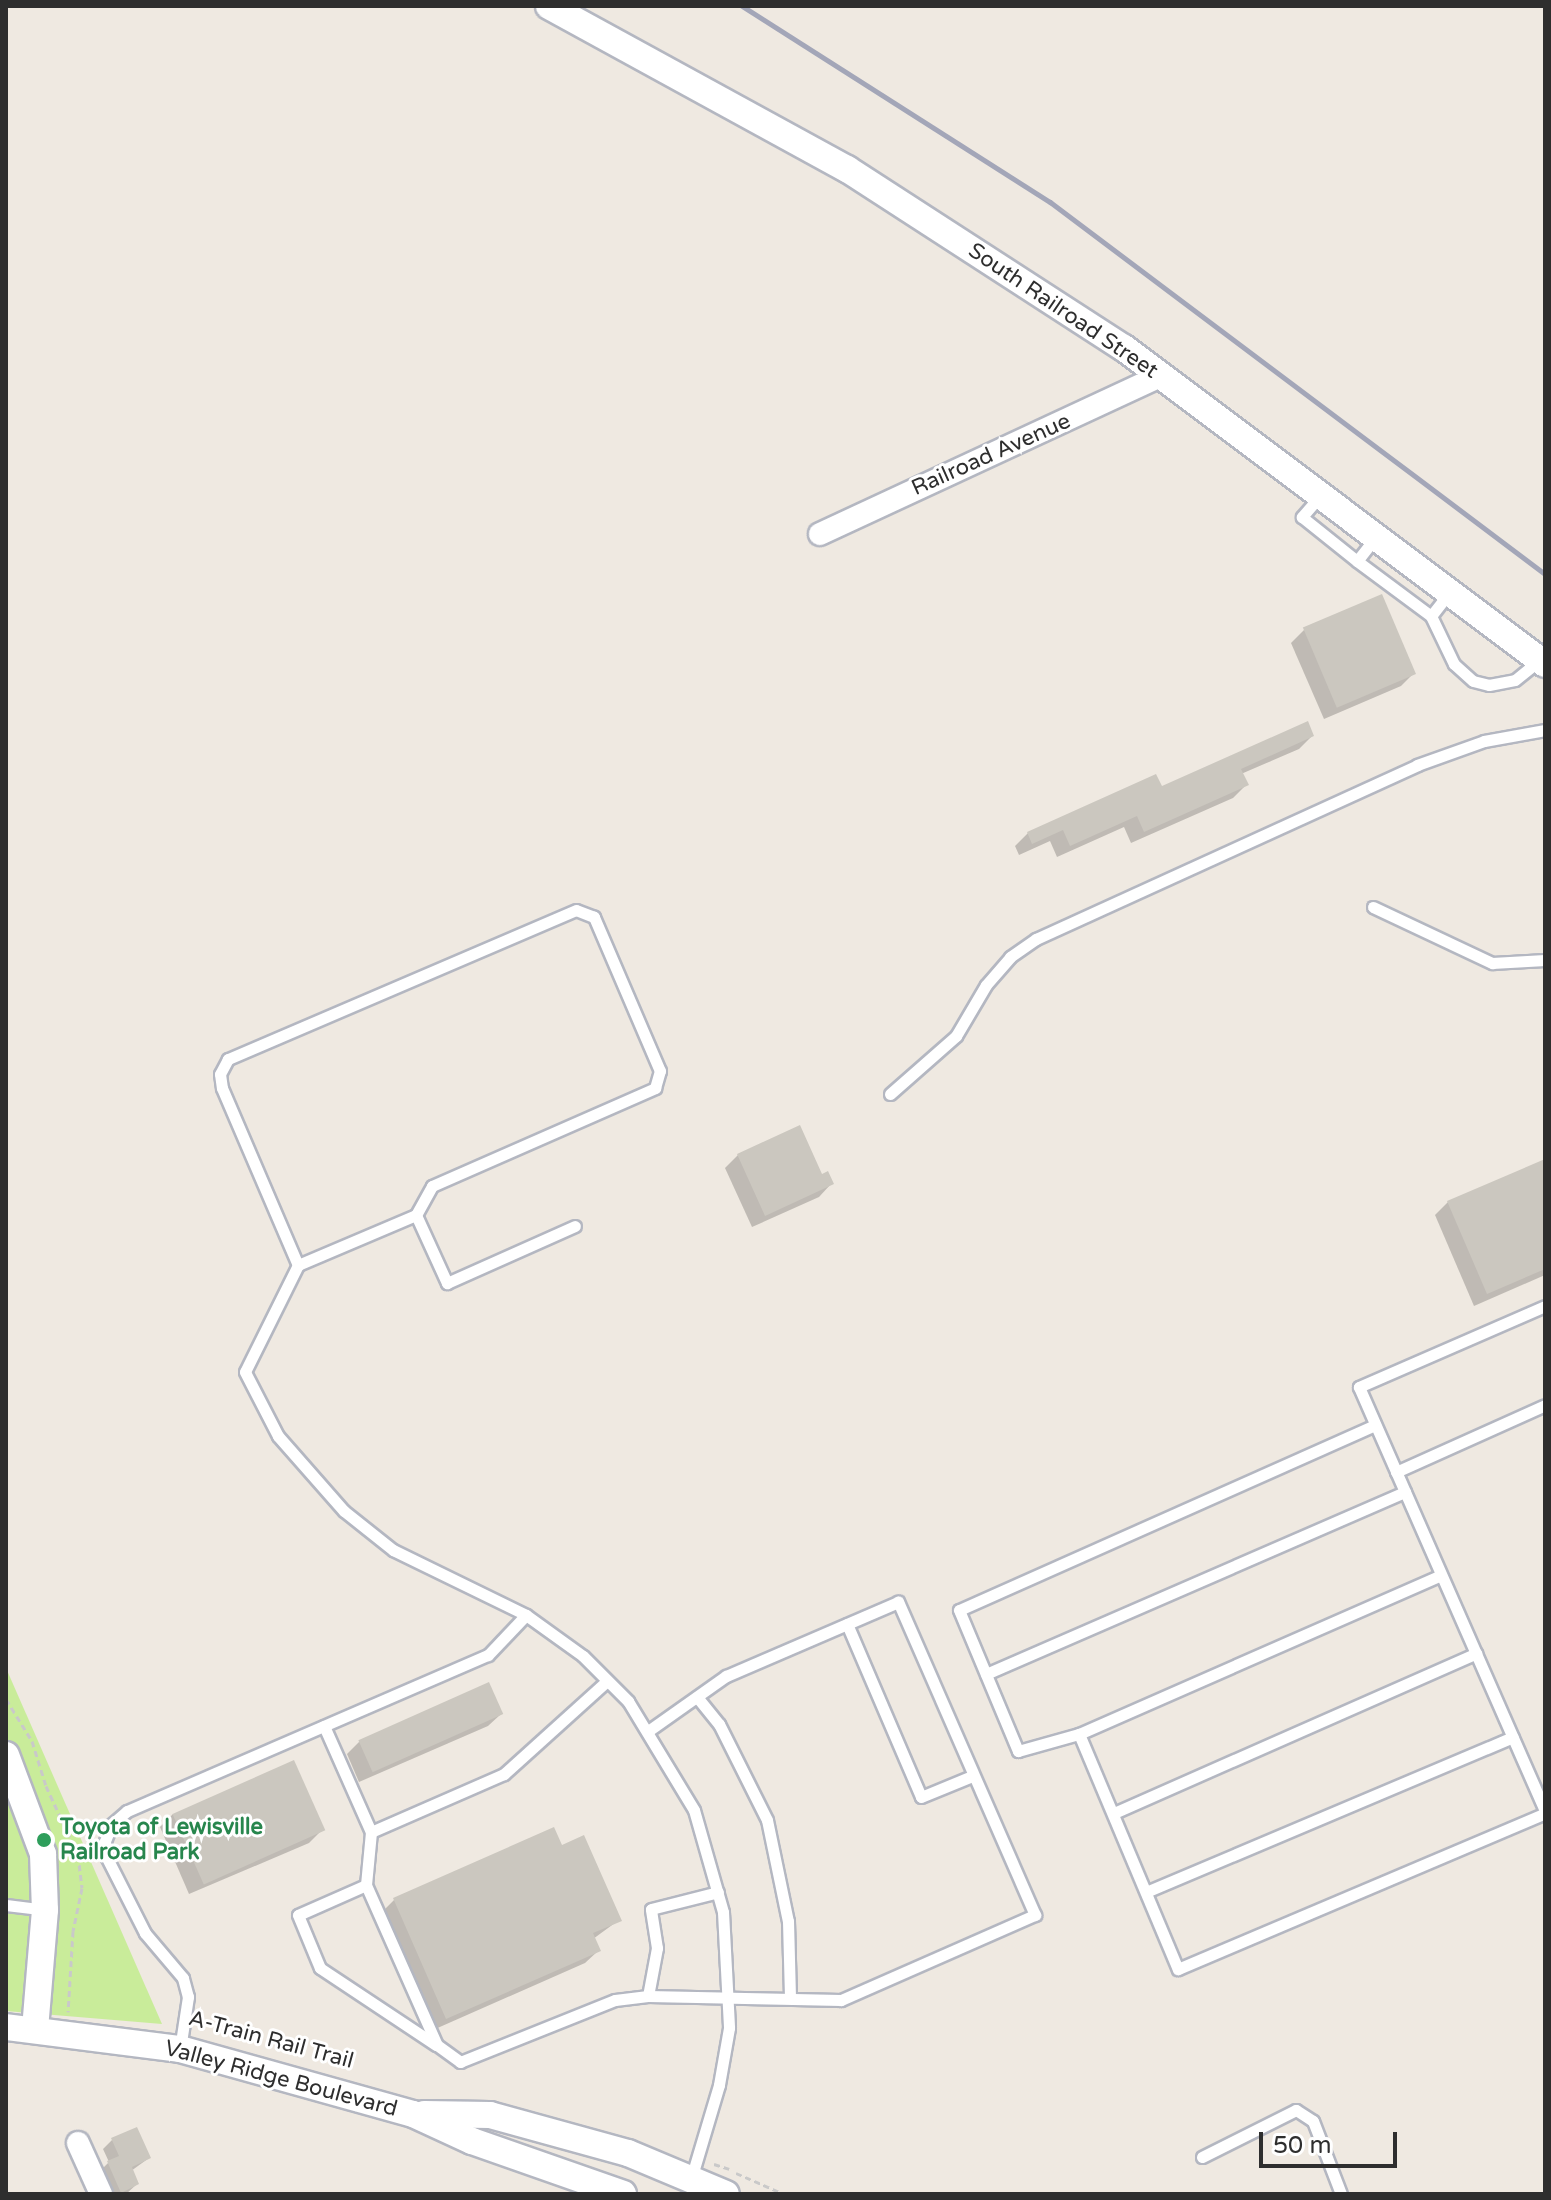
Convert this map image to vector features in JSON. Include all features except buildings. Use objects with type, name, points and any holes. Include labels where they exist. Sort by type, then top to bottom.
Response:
[{"type":"street","name":"South Railroad Street","points":[[549,6],[847,169],[1161,376],[1543,662]]},
{"type":"street","name":"Railroad Avenue","points":[[820,534],[1161,376]]},
{"type":"street","points":[[6,1755],[43,1854],[45,1910],[35,2029]]},
{"type":"street","name":"Valley Ridge Boulevard","points":[[6,2027],[180,2049],[413,2114],[472,2141],[623,2194]]},
{"type":"street","name":"Valley Ridge Boulevard","points":[[413,2114],[490,2115],[628,2153],[726,2194]]},
{"type":"street","points":[[78,2143],[101,2194]]},
{"type":"lane","points":[[1320,495],[1302,517],[1431,616],[1454,664],[1473,681],[1489,685],[1515,680],[1543,662]]},
{"type":"lane","points":[[1357,561],[1376,537]]},
{"type":"lane","points":[[1431,616],[1450,592]]},
{"type":"lane","points":[[890,1094],[956,1036],[986,985],[1010,957],[1036,939],[1417,765],[1484,741],[1545,730]]},
{"type":"lane","points":[[1373,907],[1492,963],[1545,960]]},
{"type":"lane","points":[[298,1265],[222,1088],[220,1074],[228,1059],[576,910],[594,917],[660,1071],[655,1088],[432,1186],[416,1215],[298,1265],[245,1372],[278,1436],[344,1511],[393,1550],[526,1615],[607,1681],[648,1731],[694,1810],[718,1892],[728,1996],[719,2085],[691,2178]]},
{"type":"lane","points":[[416,1215],[447,1283],[575,1226]]},
{"type":"lane","points":[[1079,1734],[1178,1969],[1545,1812],[1359,1387],[1545,1306]]},
{"type":"lane","points":[[1396,1472],[1545,1405]]},
{"type":"lane","points":[[1375,1425],[959,1610],[1018,1751],[1079,1734],[1441,1575]]},
{"type":"lane","points":[[986,1674],[1405,1492]]},
{"type":"lane","points":[[366,1885],[298,1915],[320,1968],[460,2062],[615,2000],[648,1996],[728,1996],[841,2000],[1035,1915],[898,1602],[726,1676],[648,1731]]},
{"type":"lane","points":[[180,2049],[188,1997],[183,1978],[145,1933],[107,1858],[105,1841],[112,1824],[127,1811],[488,1655],[526,1615]]},
{"type":"lane","points":[[847,1624],[921,1797],[972,1776]]},
{"type":"lane","points":[[1114,1813],[1476,1653]]},
{"type":"lane","points":[[371,1832],[504,1774],[607,1681]]},
{"type":"lane","points":[[697,1697],[725,1735],[767,1820],[788,1921],[790,1998]]},
{"type":"lane","points":[[324,1726],[371,1832],[366,1885],[437,2045]]},
{"type":"lane","points":[[1146,1892],[1513,1737]]},
{"type":"lane","points":[[648,1996],[657,1948],[651,1909],[718,1892]]},
{"type":"lane","points":[[6,1905],[45,1910]]},
{"type":"lane","points":[[1202,2157],[1296,2110],[1313,2121],[1341,2194]]},
{"type":"path","points":[[6,1699],[32,1741],[46,1786],[78,1855],[82,1888],[73,1931],[68,2013],[84,2016]]},
{"type":"path","points":[[691,2178],[717,2164],[784,2194]]},
{"type":"green space","name":"Toyota of Lewisville Railroad Park","points":[[6,1668],[162,2024],[6,2011]]},
{"type":"railway","points":[[742,6],[1050,202],[1545,574]]},
{"type":"place","name":"Toyota of Lewisville Railroad Park","points":[[44,1840]]}]
